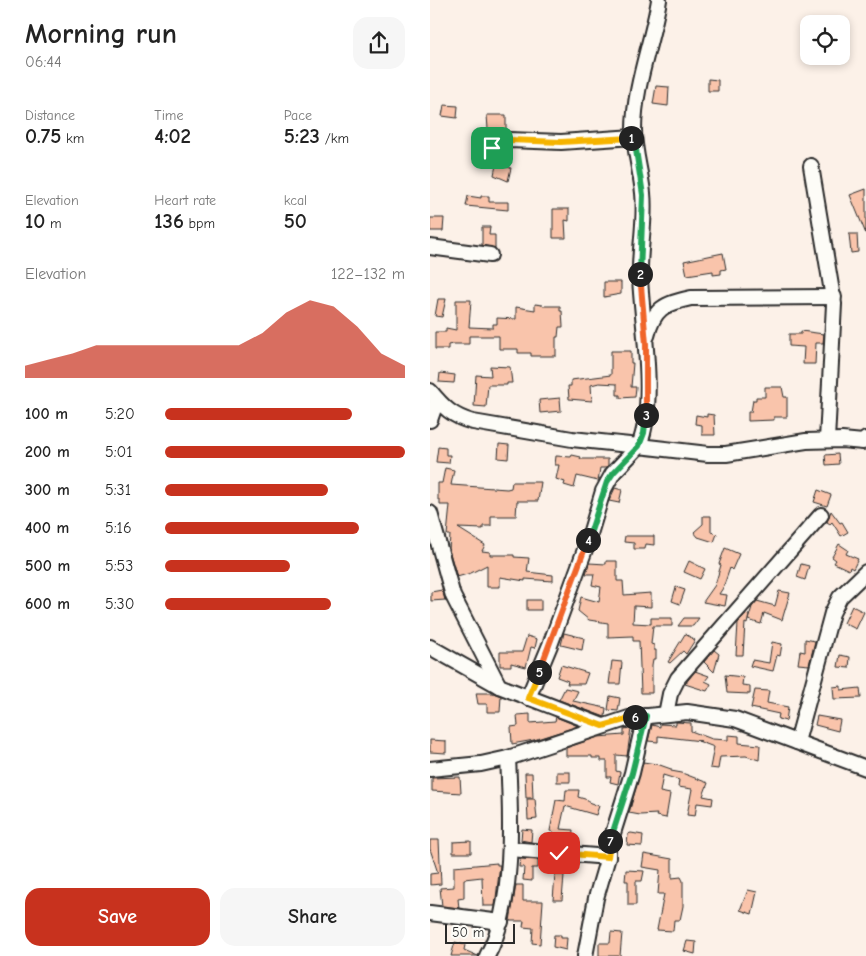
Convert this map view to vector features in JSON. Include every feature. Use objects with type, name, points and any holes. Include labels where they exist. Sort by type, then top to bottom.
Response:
[{"type":"street","points":[[528,698],[577,572],[603,491],[613,473],[639,446],[644,433],[646,344],[640,275],[643,195],[634,137],[638,93],[659,0]]},
{"type":"street","points":[[492,148],[509,140],[561,142],[634,137]]},
{"type":"street","points":[[811,166],[834,297],[827,440]]},
{"type":"street","points":[[430,247],[490,255]]},
{"type":"street","points":[[646,344],[651,321],[659,309],[671,302],[691,298],[834,297]]},
{"type":"street","points":[[434,395],[443,407],[458,418],[572,439],[708,454],[726,454],[787,443],[827,440],[865,444]]},
{"type":"street","points":[[430,420],[434,395]]},
{"type":"street","points":[[430,513],[453,596],[499,686]]},
{"type":"street","points":[[666,714],[670,694],[678,678],[822,515]]},
{"type":"street","points":[[797,742],[829,631],[832,614],[840,597],[866,572]]},
{"type":"street","points":[[430,647],[499,686],[603,726]]},
{"type":"street","points":[[430,769],[480,764],[508,758],[603,726],[646,716],[687,712],[735,719],[866,768]]},
{"type":"street","points":[[585,956],[596,898],[608,857],[608,849],[632,773],[646,716]]},
{"type":"street","points":[[488,956],[495,942],[501,922],[510,849],[508,758]]},
{"type":"street","points":[[510,849],[608,857]]},
{"type":"street","points":[[430,913],[501,922]]},
{"type":"building","points":[[708,79],[718,80],[718,91],[708,91]]},
{"type":"building","points":[[656,86],[669,87],[668,106],[653,104]]},
{"type":"building","points":[[444,105],[458,106],[457,118],[442,116]]},
{"type":"building","points":[[487,115],[506,115],[506,132],[488,129]]},
{"type":"building","points":[[496,165],[511,168],[508,181],[494,175]]},
{"type":"building","points":[[866,189],[866,234],[850,195]]},
{"type":"building","points":[[468,196],[481,198],[481,196],[489,196],[489,202],[508,202],[508,210],[466,206]]},
{"type":"building","points":[[553,209],[569,209],[569,221],[565,220],[566,238],[553,238]]},
{"type":"building","points":[[430,218],[444,218],[443,231],[430,231]]},
{"type":"building","points":[[482,227],[490,227],[489,235],[495,235],[495,248],[482,245]]},
{"type":"building","points":[[849,234],[857,234],[858,252],[851,253]]},
{"type":"building","points":[[723,253],[726,269],[721,270],[721,274],[713,275],[713,271],[687,275],[684,261]]},
{"type":"building","points":[[604,282],[621,282],[621,294],[604,297]]},
{"type":"building","points":[[438,299],[446,299],[442,317],[435,316]]},
{"type":"building","points":[[456,300],[471,300],[469,327],[493,328],[493,324],[497,324],[497,318],[516,319],[516,307],[535,310],[535,304],[560,306],[563,327],[559,327],[558,337],[556,337],[556,356],[531,356],[531,353],[518,353],[518,349],[499,349],[499,336],[469,336],[469,344],[453,344],[448,345],[448,349],[435,349],[435,332],[446,332],[446,328],[456,330]]},
{"type":"building","points":[[801,331],[824,334],[823,343],[816,343],[815,364],[803,364],[804,347],[789,346],[789,334],[801,334]]},
{"type":"building","points":[[611,351],[631,351],[631,363],[633,363],[631,387],[636,387],[635,397],[620,398],[620,395],[617,395],[617,384],[599,383],[591,385],[592,401],[569,399],[568,386],[571,386],[571,380],[611,375]]},
{"type":"building","points":[[490,366],[510,367],[512,383],[507,383],[507,385],[488,385],[486,407],[474,406],[476,375],[491,376]]},
{"type":"building","points":[[440,373],[455,375],[454,383],[439,382]]},
{"type":"building","points":[[765,387],[782,387],[784,397],[787,397],[787,417],[774,417],[774,420],[748,421],[748,412],[751,412],[753,400],[756,400],[756,397],[765,397]]},
{"type":"building","points":[[560,398],[561,411],[540,413],[539,400]]},
{"type":"building","points":[[707,414],[714,415],[715,435],[702,435],[702,425],[695,424],[696,415],[707,417]]},
{"type":"building","points":[[499,444],[509,445],[508,459],[498,458]]},
{"type":"building","points":[[438,447],[446,448],[446,455],[450,455],[449,463],[436,462]]},
{"type":"building","points":[[838,454],[839,464],[826,465],[825,455]]},
{"type":"building","points":[[572,455],[581,457],[580,459],[608,459],[608,465],[606,468],[600,468],[598,481],[577,476],[574,488],[564,485],[565,482],[556,479],[559,465],[555,465],[556,456],[571,457]]},
{"type":"building","points":[[445,468],[454,470],[451,485],[507,489],[511,488],[512,482],[541,482],[538,501],[517,501],[516,516],[491,516],[491,526],[483,526],[483,529],[458,528],[485,545],[482,551],[490,552],[490,555],[514,555],[514,557],[529,558],[527,572],[553,575],[553,581],[525,579],[525,581],[500,577],[500,587],[487,587],[487,565],[457,577],[449,550],[450,535],[447,535],[450,505],[440,505],[440,500],[438,500],[438,483],[442,483]]},
{"type":"building","points":[[615,488],[622,490],[619,503],[609,501]]},
{"type":"building","points":[[818,490],[831,495],[827,506],[814,502]]},
{"type":"building","points":[[831,511],[840,523],[842,522],[848,532],[841,536],[832,522],[830,524],[827,522]]},
{"type":"building","points":[[703,516],[711,516],[711,532],[717,534],[714,542],[698,537],[694,532],[703,524]]},
{"type":"building","points":[[625,536],[654,536],[654,545],[646,544],[645,549],[634,549],[634,543],[624,542]]},
{"type":"building","points":[[839,544],[848,550],[846,554],[858,559],[853,569],[850,567],[849,570],[834,563],[836,560],[832,557]]},
{"type":"building","points":[[725,548],[739,554],[732,570],[730,568],[719,594],[727,595],[725,606],[703,602],[715,585],[721,565],[719,564]]},
{"type":"building","points":[[606,561],[617,561],[617,581],[623,581],[624,595],[651,593],[651,607],[634,606],[633,623],[651,624],[651,618],[672,618],[672,626],[653,626],[651,644],[654,645],[654,650],[656,650],[656,659],[653,659],[652,665],[652,693],[641,693],[639,641],[633,641],[633,636],[608,637],[608,623],[589,620],[578,611],[581,597],[599,602],[601,587],[592,585],[594,574],[586,574],[589,563],[606,564]]},
{"type":"building","points":[[689,561],[705,569],[700,579],[684,572]]},
{"type":"building","points":[[801,564],[809,566],[805,580],[797,577]]},
{"type":"building","points":[[676,587],[685,590],[680,604],[672,601]]},
{"type":"building","points":[[442,590],[445,600],[431,601],[431,592]]},
{"type":"building","points":[[779,591],[790,593],[782,620],[764,613],[761,624],[748,620],[752,607],[757,601],[775,606]]},
{"type":"building","points":[[527,600],[541,600],[541,610],[527,610]]},
{"type":"building","points":[[852,606],[864,612],[856,629],[844,623]]},
{"type":"building","points":[[745,614],[749,615],[747,624],[745,623],[743,655],[736,655],[738,623]]},
{"type":"building","points":[[684,618],[699,618],[693,626],[678,626]]},
{"type":"building","points":[[564,633],[584,638],[582,650],[561,645]]},
{"type":"building","points":[[685,634],[695,640],[686,654],[683,651],[670,663],[668,662]]},
{"type":"building","points":[[527,636],[537,639],[535,648],[531,647],[526,667],[511,663],[511,666],[500,666],[500,652],[522,652]]},
{"type":"building","points":[[805,639],[815,641],[809,665],[798,664],[800,651],[805,652]]},
{"type":"building","points":[[772,642],[782,644],[780,656],[777,655],[773,671],[750,666],[752,660],[769,663]]},
{"type":"building","points":[[714,650],[719,654],[714,672],[704,662]]},
{"type":"building","points":[[840,655],[850,657],[849,668],[838,667]]},
{"type":"building","points":[[612,661],[622,662],[620,684],[609,684]]},
{"type":"building","points":[[561,665],[588,673],[584,684],[567,684],[568,681],[557,677]]},
{"type":"building","points":[[695,671],[709,676],[705,681],[711,684],[707,691],[685,684]]},
{"type":"building","points":[[725,675],[743,677],[742,685],[750,686],[750,694],[727,693]]},
{"type":"building","points":[[841,686],[841,690],[860,688],[861,698],[834,699],[833,687]]},
{"type":"building","points":[[565,688],[578,691],[573,701],[606,708],[605,717],[559,700]]},
{"type":"building","points":[[755,690],[769,691],[767,703],[788,707],[786,721],[778,719],[779,714],[751,708]]},
{"type":"building","points":[[476,693],[493,693],[501,696],[500,712],[487,712],[487,704],[478,704]]},
{"type":"building","points":[[610,696],[620,698],[618,711],[608,710]]},
{"type":"building","points":[[530,714],[530,723],[555,721],[556,717],[578,726],[534,740],[512,744],[511,727],[518,726],[517,715]]},
{"type":"building","points":[[817,716],[840,720],[838,731],[815,725]]},
{"type":"building","points":[[676,722],[691,723],[691,731],[712,739],[728,740],[728,735],[739,736],[739,743],[760,745],[759,760],[746,756],[720,757],[718,769],[710,768],[714,747],[698,741],[701,741],[658,736],[658,742],[648,741],[652,725],[660,727],[660,724],[676,725]]},
{"type":"building","points":[[631,728],[627,756],[616,755],[616,771],[620,772],[618,784],[610,782],[611,777],[607,777],[607,761],[601,761],[601,758],[592,758],[592,756],[566,756],[566,748],[598,737],[624,735],[624,729]]},
{"type":"building","points":[[430,740],[446,741],[446,753],[430,752]]},
{"type":"building","points":[[643,762],[657,764],[671,769],[671,771],[708,783],[703,796],[713,798],[712,805],[697,803],[695,816],[687,815],[692,789],[678,787],[679,780],[663,775],[660,792],[670,794],[666,818],[656,816],[657,814],[640,815],[629,813]]},
{"type":"building","points":[[557,772],[570,772],[570,782],[557,782]]},
{"type":"building","points":[[525,773],[532,773],[533,798],[526,798]]},
{"type":"building","points":[[460,777],[461,793],[432,791],[432,778]]},
{"type":"building","points":[[566,790],[579,790],[578,797],[599,806],[596,815],[565,806],[560,829],[573,830],[572,842],[551,840],[553,832],[550,831],[556,800],[565,801]]},
{"type":"building","points":[[527,799],[535,799],[537,819],[528,820]]},
{"type":"building","points":[[522,829],[532,830],[531,842],[521,840]]},
{"type":"building","points":[[628,834],[643,835],[642,846],[627,845]]},
{"type":"building","points":[[430,840],[439,840],[441,884],[430,885],[430,874],[438,873],[430,849]]},
{"type":"building","points":[[471,841],[471,853],[453,853],[453,842]]},
{"type":"building","points":[[644,854],[672,859],[672,878],[681,877],[683,881],[683,906],[680,920],[674,920],[673,931],[657,930],[664,894],[658,894],[660,870],[642,867]]},
{"type":"building","points":[[520,859],[538,860],[538,868],[532,868],[532,881],[523,880],[524,867],[519,867]]},
{"type":"building","points":[[543,860],[558,862],[557,868],[541,868]]},
{"type":"building","points":[[497,863],[497,865],[500,865],[495,906],[483,906],[482,877],[464,879],[464,898],[458,899],[459,908],[442,906],[440,888],[454,887],[454,867]]},
{"type":"building","points":[[626,870],[644,871],[642,881],[636,881],[636,905],[628,905],[628,881],[625,881]]},
{"type":"building","points":[[555,875],[564,875],[562,900],[553,900]]},
{"type":"building","points":[[516,885],[523,885],[523,901],[543,901],[540,944],[532,943],[533,928],[523,927],[524,921],[510,921]]},
{"type":"building","points":[[748,890],[757,892],[752,914],[740,910]]},
{"type":"building","points":[[611,932],[622,933],[620,956],[599,956],[599,943],[610,943]]},
{"type":"building","points":[[554,935],[561,935],[561,938],[567,938],[566,950],[553,947]]},
{"type":"building","points":[[687,941],[696,942],[695,954],[684,951]]},
{"type":"building","points":[[455,942],[465,945],[464,950],[478,956],[451,956]]},
{"type":"route","points":[[492,148],[499,143],[509,140],[561,142],[634,137],[643,195],[640,275],[646,344],[644,433],[639,446],[613,473],[603,491],[587,544],[550,645],[528,698],[603,726],[629,718],[646,716],[632,773],[608,849],[608,857],[559,853]]}]
